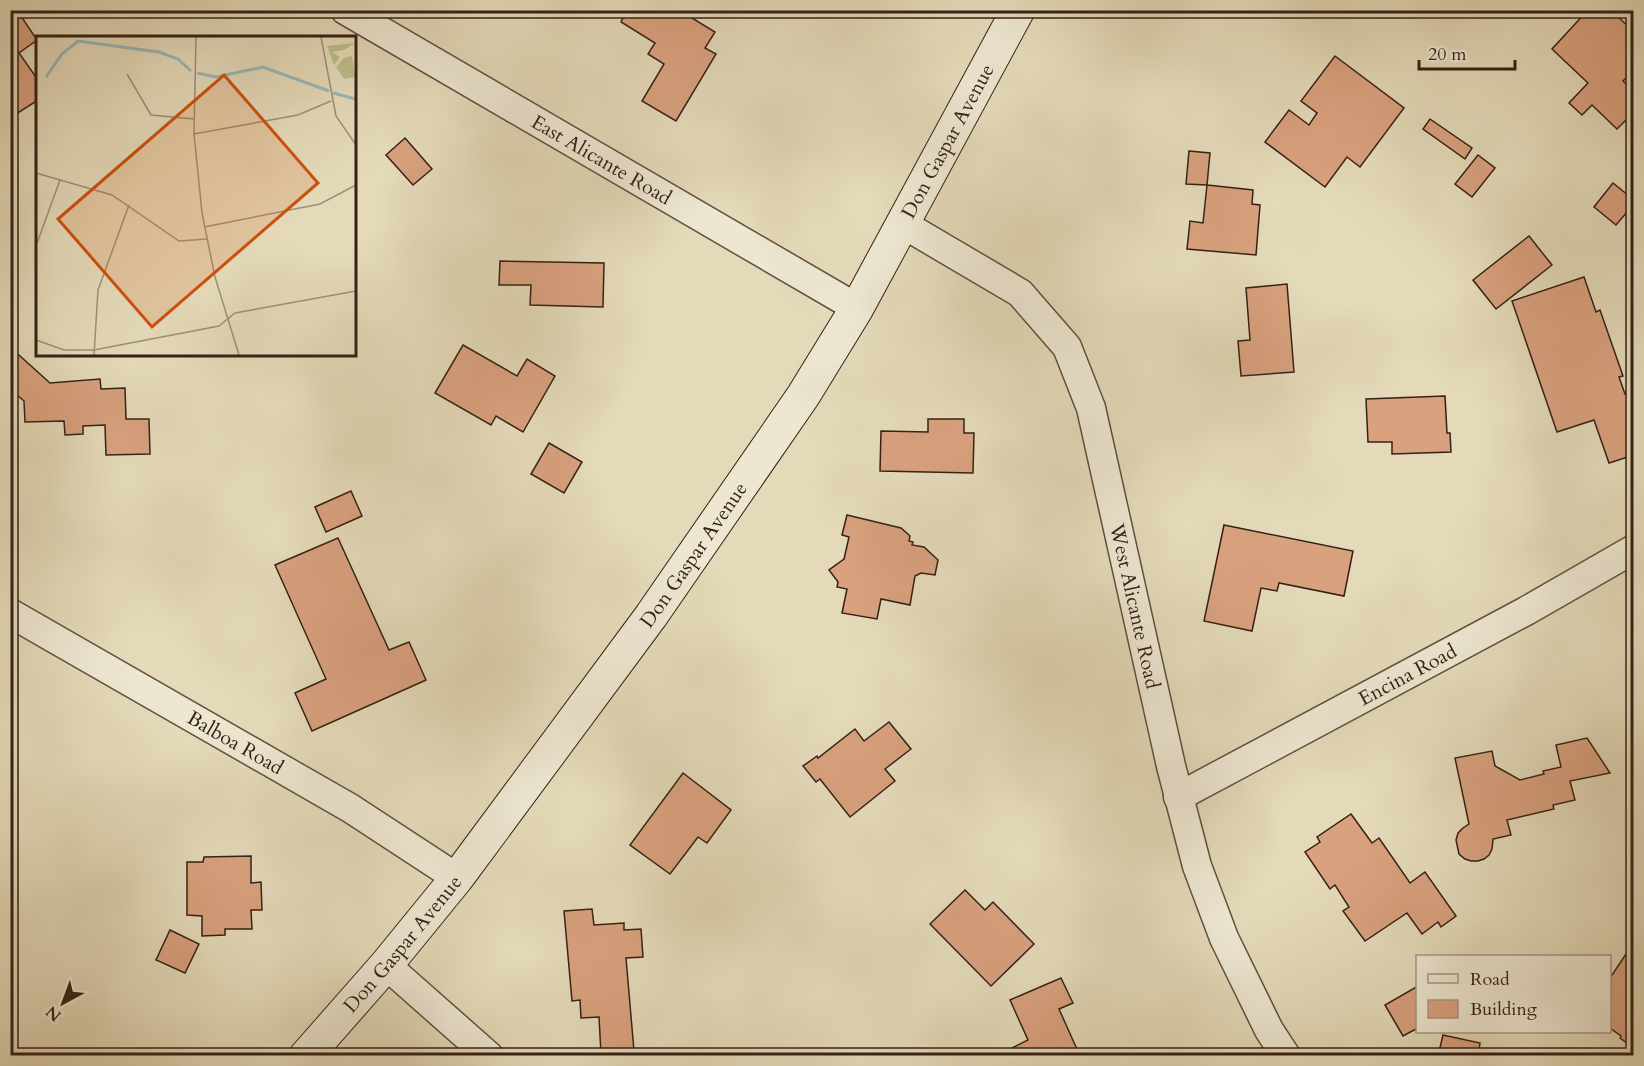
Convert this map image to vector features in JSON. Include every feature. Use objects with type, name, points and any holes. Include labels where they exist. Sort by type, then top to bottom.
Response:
[{"type":"street","name":"East Alicante Road","points":[[345,10],[857,308]]},
{"type":"street","name":"Don Gaspar Avenue","points":[[306,1056],[386,965],[457,878],[658,606],[803,396],[857,308],[1018,10]]},
{"type":"street","name":"West Alicante Road","points":[[903,224],[1020,293],[1068,346],[1091,408],[1178,797],[1197,866],[1224,938],[1269,1030],[1286,1056]]},
{"type":"street","name":"Encina Road","points":[[1178,797],[1526,611],[1634,549]]},
{"type":"street","name":"Balboa Road","points":[[10,613],[351,808],[457,878]]},
{"type":"street","points":[[386,965],[489,1056]]},
{"type":"building","points":[[10,10],[17,10],[36,38],[19,53],[36,77],[36,101],[10,118]]},
{"type":"building","points":[[627,10],[679,10],[715,32],[705,48],[716,54],[676,121],[642,101],[664,64],[648,54],[655,43],[621,22]]},
{"type":"building","points":[[1588,10],[1611,10],[1634,32],[1634,70],[1623,81],[1634,91],[1634,112],[1617,129],[1592,105],[1582,115],[1569,103],[1588,83],[1552,49]]},
{"type":"building","points":[[1335,56],[1404,108],[1360,167],[1347,157],[1325,187],[1265,142],[1289,110],[1309,125],[1317,113],[1301,101]]},
{"type":"building","points":[[1430,119],[1472,148],[1465,159],[1423,129]]},
{"type":"building","points":[[405,138],[432,169],[413,185],[386,155]]},
{"type":"building","points":[[1189,151],[1210,153],[1207,185],[1186,184]]},
{"type":"building","points":[[1478,155],[1495,168],[1472,197],[1455,184]]},
{"type":"building","points":[[1613,183],[1634,200],[1634,204],[1616,225],[1594,207]]},
{"type":"building","points":[[1207,185],[1253,190],[1252,204],[1260,205],[1256,255],[1187,249],[1190,221],[1203,223]]},
{"type":"building","points":[[1529,236],[1552,265],[1496,309],[1473,280]]},
{"type":"building","points":[[500,261],[604,263],[603,307],[530,305],[531,285],[499,285]]},
{"type":"building","points":[[1584,277],[1596,312],[1600,310],[1623,376],[1619,377],[1625,394],[1634,391],[1634,455],[1609,463],[1594,420],[1557,432],[1512,301]]},
{"type":"building","points":[[1287,284],[1294,372],[1241,376],[1238,341],[1250,340],[1246,288]]},
{"type":"building","points":[[463,345],[517,376],[527,359],[555,376],[523,432],[496,416],[491,425],[435,393]]},
{"type":"building","points":[[10,347],[50,383],[100,379],[101,389],[125,388],[126,419],[149,419],[150,454],[106,455],[105,425],[83,426],[83,434],[65,435],[64,421],[25,422],[24,401],[10,389]]},
{"type":"building","points":[[1445,396],[1447,433],[1450,433],[1451,452],[1392,454],[1392,442],[1368,442],[1366,399]]},
{"type":"building","points":[[928,419],[964,419],[964,433],[974,433],[973,473],[880,471],[881,431],[928,432]]},
{"type":"building","points":[[549,443],[582,462],[564,493],[531,474]]},
{"type":"building","points":[[351,491],[362,516],[326,532],[315,507]]},
{"type":"building","points":[[847,515],[901,528],[910,536],[909,541],[913,542],[912,545],[924,547],[938,560],[935,575],[921,573],[915,576],[910,605],[881,599],[877,619],[842,613],[847,589],[837,587],[838,582],[829,570],[844,559],[849,537],[842,535]]},
{"type":"building","points":[[1224,525],[1353,551],[1344,596],[1279,583],[1277,591],[1261,588],[1252,631],[1204,621]]},
{"type":"building","points":[[338,538],[389,650],[409,642],[426,680],[312,731],[295,693],[326,679],[275,565]]},
{"type":"building","points":[[889,722],[911,749],[885,769],[895,781],[850,817],[820,779],[816,782],[803,766],[817,756],[818,758],[855,729],[864,741]]},
{"type":"building","points":[[1587,738],[1610,773],[1570,781],[1575,800],[1553,805],[1554,809],[1507,820],[1511,835],[1493,839],[1492,849],[1484,859],[1471,861],[1459,854],[1456,840],[1458,833],[1469,824],[1455,758],[1492,751],[1495,766],[1520,780],[1561,767],[1556,745]]},
{"type":"building","points":[[683,773],[731,810],[707,843],[698,837],[670,874],[630,845]]},
{"type":"building","points":[[1351,814],[1372,843],[1379,838],[1410,883],[1425,872],[1456,916],[1441,927],[1438,922],[1422,934],[1407,913],[1365,941],[1343,911],[1349,907],[1335,885],[1330,889],[1305,852],[1320,842],[1317,837]]},
{"type":"building","points":[[251,856],[251,883],[261,882],[262,910],[251,910],[252,929],[225,929],[225,935],[202,936],[202,916],[187,915],[187,862],[203,862],[204,857]]},
{"type":"building","points":[[965,890],[985,910],[993,902],[1034,944],[991,986],[930,924]]},
{"type":"building","points":[[592,909],[594,925],[624,923],[624,930],[641,929],[643,957],[626,958],[634,1051],[601,1054],[599,1017],[581,1018],[580,1000],[572,1001],[564,911]]},
{"type":"building","points":[[170,930],[199,944],[185,973],[156,960]]},
{"type":"building","points":[[1634,942],[1634,1048],[1611,1029],[1611,976]]},
{"type":"building","points":[[1061,978],[1073,1003],[1059,1009],[1080,1056],[1010,1056],[1008,1050],[1028,1040],[1010,1000]]},
{"type":"building","points":[[1416,987],[1416,1029],[1403,1036],[1385,1005]]},
{"type":"building","points":[[1443,1035],[1480,1043],[1478,1056],[1438,1056]]}]
